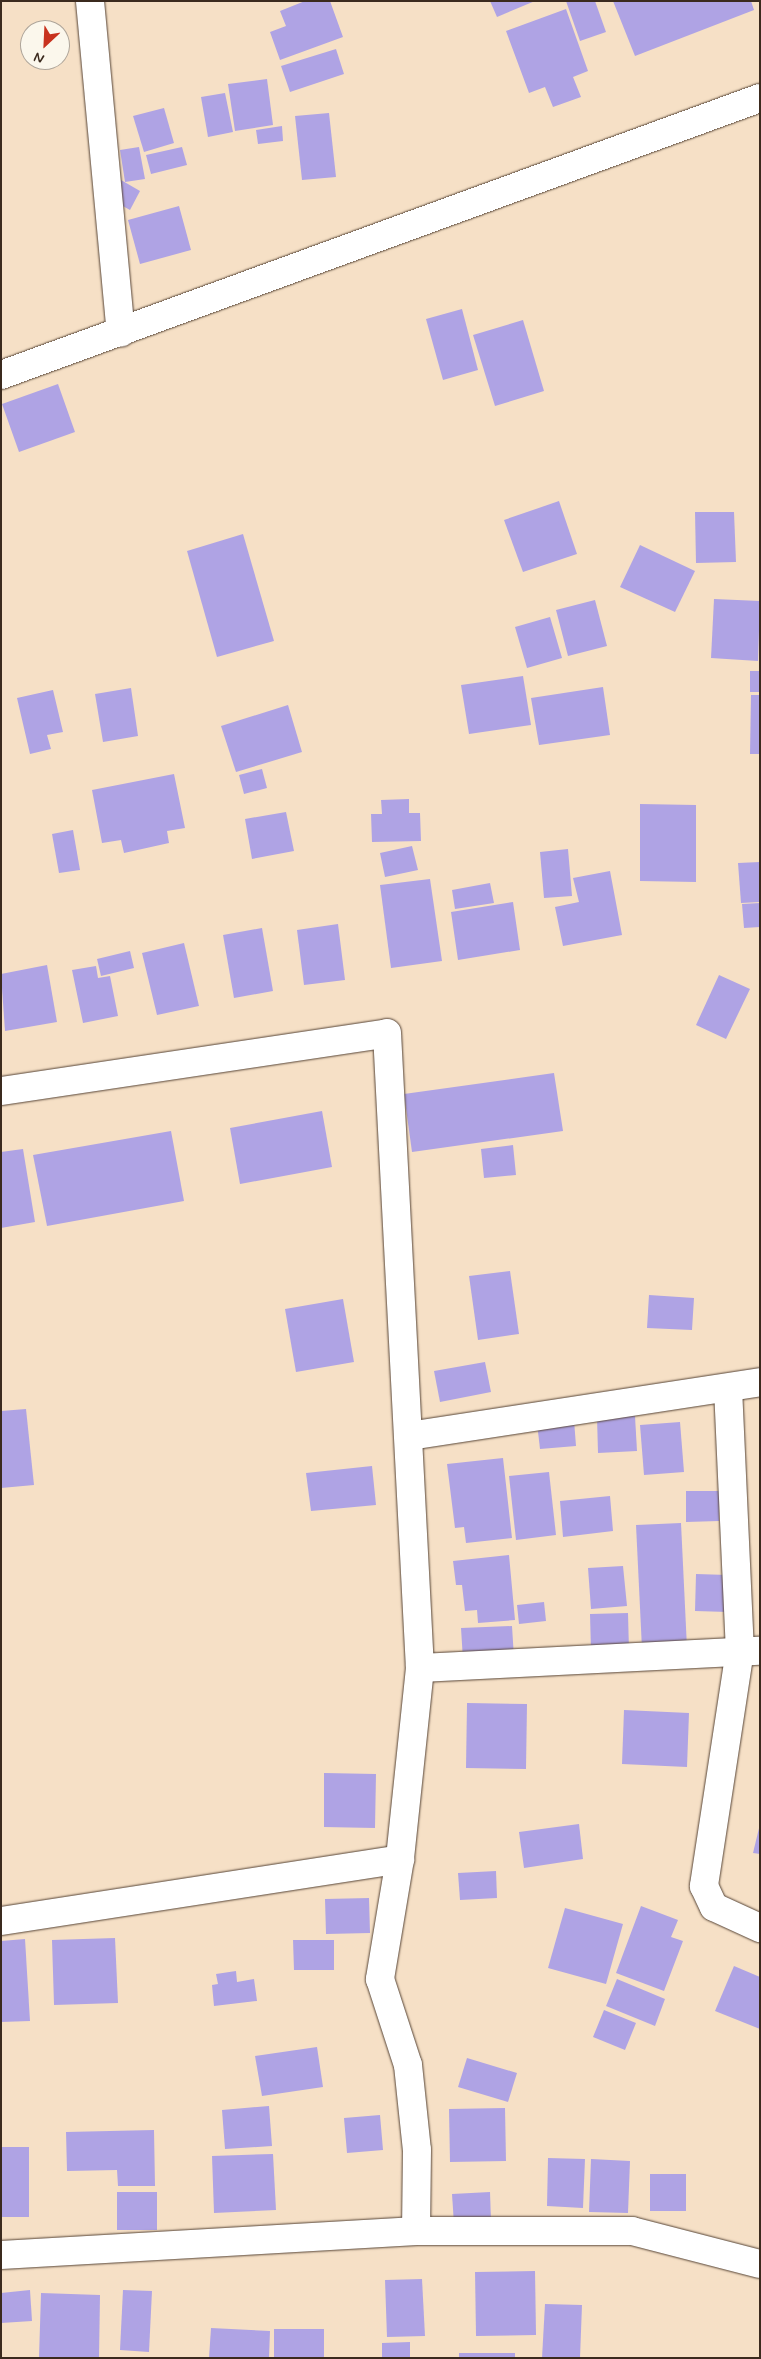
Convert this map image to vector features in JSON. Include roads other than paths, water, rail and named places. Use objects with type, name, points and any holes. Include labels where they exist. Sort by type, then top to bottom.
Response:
[{"type":"street","points":[[90,1],[121,334]]},
{"type":"street","points":[[1,375],[121,334],[760,98]]},
{"type":"street","points":[[1,1091],[387,1033],[420,1668],[400,1858],[380,1980],[408,2065],[417,2150],[416,2231]]},
{"type":"street","points":[[409,1436],[760,1382]]},
{"type":"street","points":[[728,1388],[750,1650],[704,1886],[714,1908],[760,1928]]},
{"type":"street","points":[[420,1668],[750,1650]]},
{"type":"street","points":[[1,1921],[400,1858]]},
{"type":"street","points":[[1,2255],[416,2231],[632,2231],[760,2264]]}]
